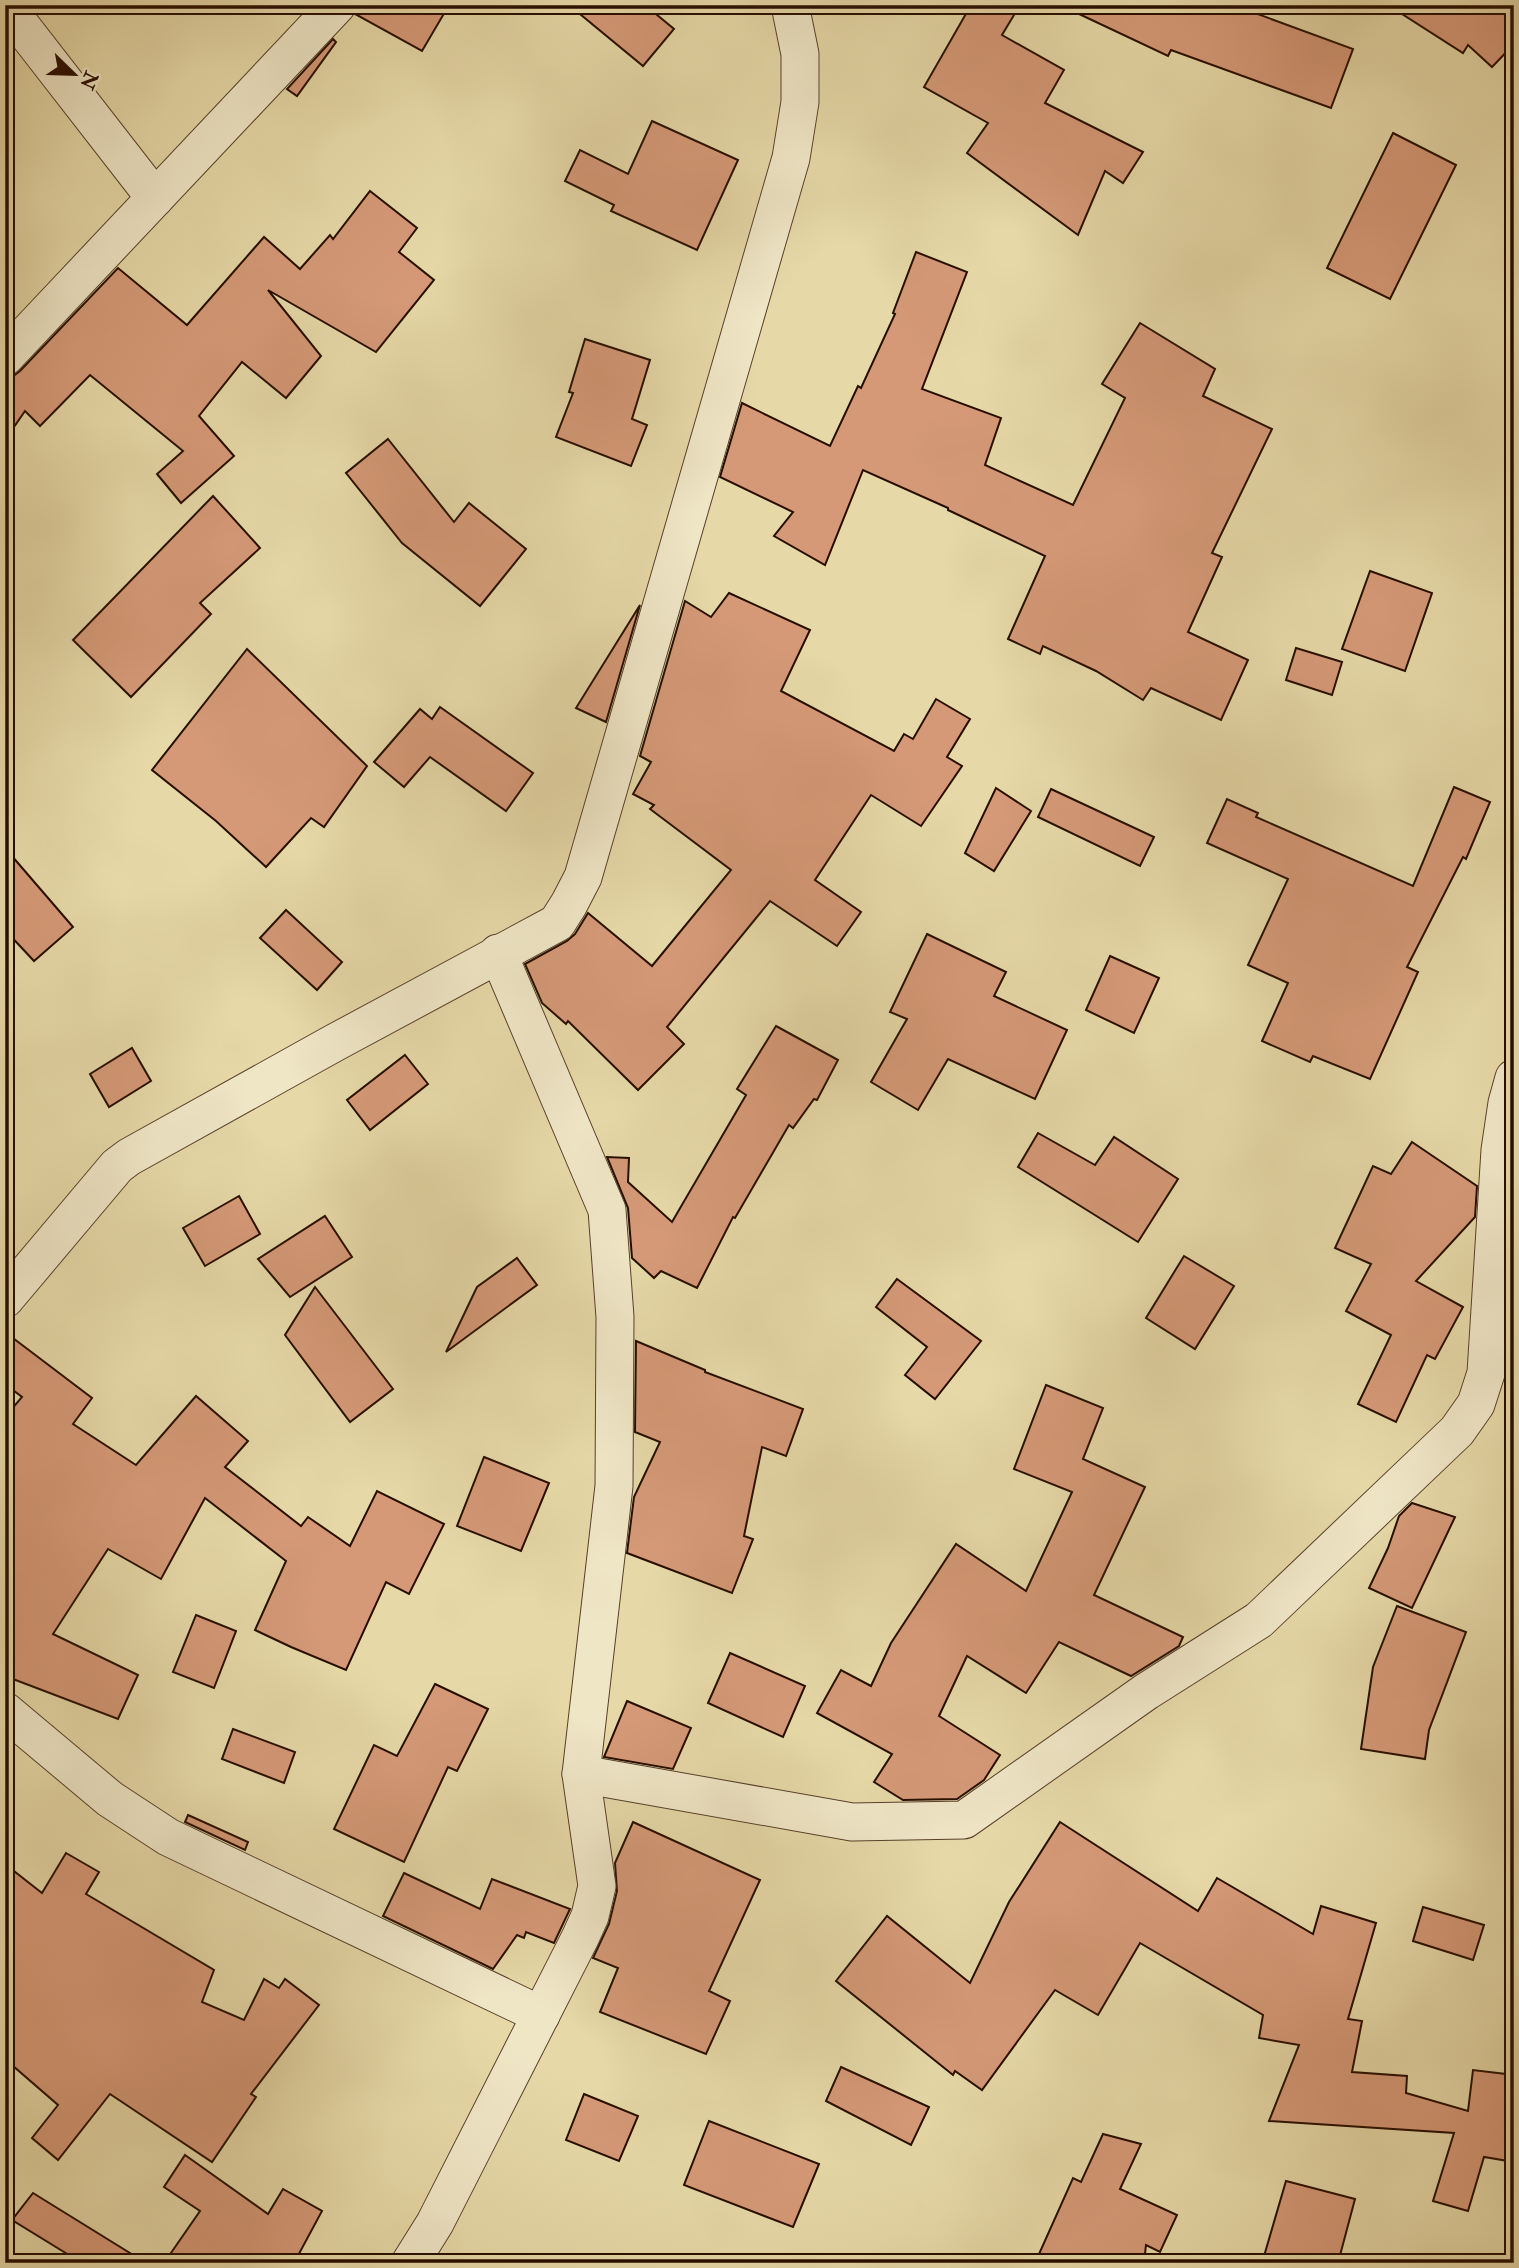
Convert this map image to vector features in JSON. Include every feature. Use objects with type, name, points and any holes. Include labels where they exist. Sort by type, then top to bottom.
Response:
[{"type":"street","points":[[5,5],[155,198]]},
{"type":"street","points":[[5,357],[337,5]]},
{"type":"street","points":[[5,1299],[117,1166],[129,1157],[557,923],[569,904],[583,877],[791,158],[800,102],[800,54],[790,5]]},
{"type":"street","points":[[410,2263],[435,2223],[580,1938],[590,1916],[597,1886],[580,1774],[614,1486],[615,1317],[607,1210],[498,953]]},
{"type":"street","points":[[580,1774],[852,1822],[964,1820],[1147,1691],[1259,1619],[1457,1431],[1476,1404],[1486,1373],[1500,1150],[1514,1078]]},
{"type":"street","points":[[5,1711],[110,1799],[168,1837],[541,2015]]},
{"type":"building","points":[[357,5],[449,5],[422,51],[355,14]]},
{"type":"building","points":[[569,5],[645,5],[674,29],[643,66]]},
{"type":"building","points":[[971,5],[1020,5],[1002,35],[1064,70],[1045,103],[1143,152],[1123,183],[1105,171],[1078,235],[967,153],[988,123],[924,87]]},
{"type":"building","points":[[1060,5],[1233,5],[1353,49],[1331,108],[1171,50],[1168,56]]},
{"type":"building","points":[[1388,5],[1514,5],[1514,44],[1492,67],[1468,45],[1463,53]]},
{"type":"building","points":[[333,39],[336,42],[297,96],[287,89]]},
{"type":"building","points":[[652,121],[738,160],[697,250],[611,211],[614,205],[565,181],[580,150],[628,174]]},
{"type":"building","points":[[1393,133],[1456,165],[1390,299],[1327,268]]},
{"type":"building","points":[[370,191],[417,228],[399,252],[434,280],[376,352],[268,290],[321,356],[286,398],[242,362],[199,416],[234,456],[181,503],[157,474],[183,451],[90,375],[40,426],[25,411],[5,440],[5,377],[12,377],[20,371],[118,268],[187,325],[264,237],[300,269],[330,235],[333,239]]},
{"type":"building","points":[[916,252],[967,272],[922,389],[1001,418],[985,465],[1073,505],[1125,398],[1102,384],[1140,323],[1215,369],[1203,396],[1272,429],[1212,553],[1222,557],[1188,632],[1248,660],[1221,720],[1151,688],[1143,700],[1096,671],[1043,646],[1040,654],[1008,639],[1045,556],[948,508],[863,470],[825,565],[774,536],[793,512],[720,477],[742,403],[830,446],[858,386],[861,388],[895,314],[893,313]]},
{"type":"building","points":[[585,339],[650,360],[632,419],[647,425],[631,466],[556,437],[573,393],[569,392]]},
{"type":"building","points":[[388,439],[454,522],[469,503],[526,549],[480,606],[402,543],[346,473]]},
{"type":"building","points":[[213,496],[260,548],[200,603],[211,614],[131,697],[73,640]]},
{"type":"building","points":[[1370,571],[1432,593],[1405,671],[1342,649]]},
{"type":"building","points":[[729,593],[810,630],[781,691],[894,751],[904,734],[913,739],[936,699],[970,719],[947,757],[962,766],[921,826],[871,795],[815,880],[861,912],[837,946],[770,901],[667,1027],[684,1044],[638,1090],[568,1021],[566,1024],[542,1003],[525,964],[567,941],[575,934],[588,913],[652,966],[731,870],[650,809],[654,805],[633,794],[651,762],[640,756],[685,601],[711,617]]},
{"type":"building","points":[[640,605],[606,722],[576,708]]},
{"type":"building","points":[[1296,648],[1342,662],[1332,695],[1286,680]]},
{"type":"building","points":[[247,649],[367,766],[324,827],[311,818],[266,867],[216,821],[152,770]]},
{"type":"building","points":[[440,707],[533,773],[506,811],[430,757],[404,787],[374,762],[420,709],[432,719]]},
{"type":"building","points":[[1454,787],[1490,802],[1466,859],[1463,857],[1407,967],[1418,972],[1370,1079],[1313,1056],[1310,1062],[1262,1041],[1288,983],[1248,965],[1288,879],[1207,843],[1227,799],[1258,813],[1256,817],[1413,886]]},
{"type":"building","points":[[996,788],[1031,811],[994,871],[965,853]]},
{"type":"building","points":[[1051,789],[1154,837],[1140,866],[1038,817]]},
{"type":"building","points":[[5,848],[73,927],[34,961],[5,930]]},
{"type":"building","points":[[286,910],[342,962],[317,990],[260,938]]},
{"type":"building","points":[[927,934],[1006,972],[994,996],[1067,1030],[1035,1099],[948,1059],[918,1110],[871,1082],[907,1019],[890,1012]]},
{"type":"building","points":[[1110,956],[1159,978],[1134,1033],[1086,1010]]},
{"type":"building","points":[[776,1026],[838,1060],[817,1100],[814,1099],[793,1128],[789,1125],[735,1218],[733,1217],[697,1288],[661,1271],[654,1278],[632,1258],[628,1208],[607,1157],[629,1158],[628,1182],[672,1222],[746,1095],[737,1089]]},
{"type":"building","points":[[132,1048],[151,1081],[109,1107],[90,1074]]},
{"type":"building","points":[[405,1055],[428,1084],[370,1130],[347,1100]]},
{"type":"building","points":[[1038,1133],[1095,1165],[1114,1137],[1178,1179],[1138,1242],[1018,1167]]},
{"type":"building","points":[[1412,1142],[1477,1186],[1475,1217],[1416,1281],[1463,1307],[1435,1359],[1427,1355],[1396,1422],[1358,1404],[1391,1335],[1346,1311],[1371,1264],[1335,1248],[1373,1166],[1391,1174]]},
{"type":"building","points":[[239,1196],[260,1234],[205,1266],[183,1228]]},
{"type":"building","points":[[325,1216],[352,1257],[290,1297],[258,1259]]},
{"type":"building","points":[[1184,1256],[1234,1286],[1195,1349],[1146,1318]]},
{"type":"building","points":[[517,1258],[537,1285],[446,1352],[477,1287]]},
{"type":"building","points":[[897,1279],[981,1341],[935,1399],[905,1375],[927,1347],[876,1307]]},
{"type":"building","points":[[315,1287],[393,1389],[350,1422],[285,1335]]},
{"type":"building","points":[[5,1332],[92,1398],[73,1424],[136,1465],[196,1396],[248,1441],[225,1467],[301,1526],[308,1517],[350,1546],[377,1491],[444,1524],[409,1594],[386,1582],[346,1670],[291,1647],[255,1630],[286,1561],[205,1498],[161,1579],[108,1549],[53,1634],[138,1675],[118,1719],[5,1676],[5,1417],[22,1397],[5,1384]]},
{"type":"building","points":[[636,1341],[705,1372],[803,1409],[786,1456],[762,1447],[744,1536],[753,1539],[732,1593],[627,1553],[634,1497],[660,1442],[635,1432]]},
{"type":"building","points":[[1046,1385],[1103,1408],[1083,1459],[1145,1487],[1094,1595],[1183,1637],[1179,1646],[1131,1676],[1059,1642],[1026,1693],[967,1656],[939,1716],[1000,1755],[984,1780],[957,1799],[903,1800],[874,1782],[892,1754],[817,1713],[841,1670],[871,1686],[891,1643],[956,1544],[1026,1591],[1072,1492],[1014,1469]]},
{"type":"building","points":[[484,1457],[549,1483],[521,1551],[457,1526]]},
{"type":"building","points":[[1412,1503],[1455,1517],[1412,1608],[1369,1588],[1388,1548],[1399,1516]]},
{"type":"building","points":[[1397,1606],[1466,1632],[1429,1730],[1425,1759],[1361,1749],[1373,1667]]},
{"type":"building","points":[[196,1615],[236,1631],[214,1688],[173,1672]]},
{"type":"building","points":[[730,1653],[805,1686],[783,1737],[708,1703]]},
{"type":"building","points":[[435,1684],[488,1709],[457,1771],[448,1767],[404,1862],[334,1829],[374,1745],[397,1756]]},
{"type":"building","points":[[627,1701],[691,1728],[673,1769],[604,1757]]},
{"type":"building","points":[[233,1729],[295,1752],[284,1783],[222,1759]]},
{"type":"building","points":[[188,1815],[248,1842],[245,1850],[185,1822]]},
{"type":"building","points":[[633,1822],[760,1880],[709,1991],[730,2001],[706,2054],[600,2012],[618,1968],[593,1958],[609,1924],[617,1891],[615,1863]]},
{"type":"building","points":[[1060,1822],[1198,1911],[1217,1878],[1313,1934],[1321,1906],[1376,1923],[1348,2019],[1362,2021],[1352,2072],[1407,2076],[1406,2093],[1468,2111],[1473,2070],[1514,2075],[1514,2162],[1484,2157],[1468,2211],[1433,2201],[1454,2133],[1269,2121],[1299,2045],[1259,2038],[1263,2015],[1140,1943],[1098,2015],[1055,1990],[982,2090],[955,2071],[953,2075],[836,1981],[887,1916],[970,1983],[1009,1902]]},
{"type":"building","points":[[66,1853],[99,1872],[86,1894],[214,1970],[202,2002],[244,2020],[264,1979],[279,1988],[285,1979],[319,2005],[251,2094],[256,2097],[212,2162],[110,2094],[58,2160],[32,2138],[58,2105],[5,2059],[5,1864],[42,1893]]},
{"type":"building","points":[[404,1873],[480,1909],[492,1879],[570,1909],[554,1943],[526,1932],[524,1938],[517,1935],[493,1969],[383,1916]]},
{"type":"building","points":[[1423,1907],[1484,1925],[1473,1960],[1413,1941]]},
{"type":"building","points":[[841,2067],[929,2107],[911,2145],[826,2101]]},
{"type":"building","points":[[584,2094],[638,2116],[619,2161],[566,2140]]},
{"type":"building","points":[[709,2121],[819,2164],[793,2227],[684,2185]]},
{"type":"building","points":[[1103,2134],[1141,2144],[1120,2189],[1177,2215],[1160,2252],[1146,2245],[1144,2263],[1035,2263],[1073,2178],[1081,2182]]},
{"type":"building","points":[[185,2155],[268,2214],[283,2189],[322,2211],[294,2263],[164,2263],[200,2211],[164,2187]]},
{"type":"building","points":[[1286,2181],[1355,2199],[1338,2263],[1262,2263]]},
{"type":"building","points":[[33,2193],[146,2263],[82,2263],[12,2220]]}]
